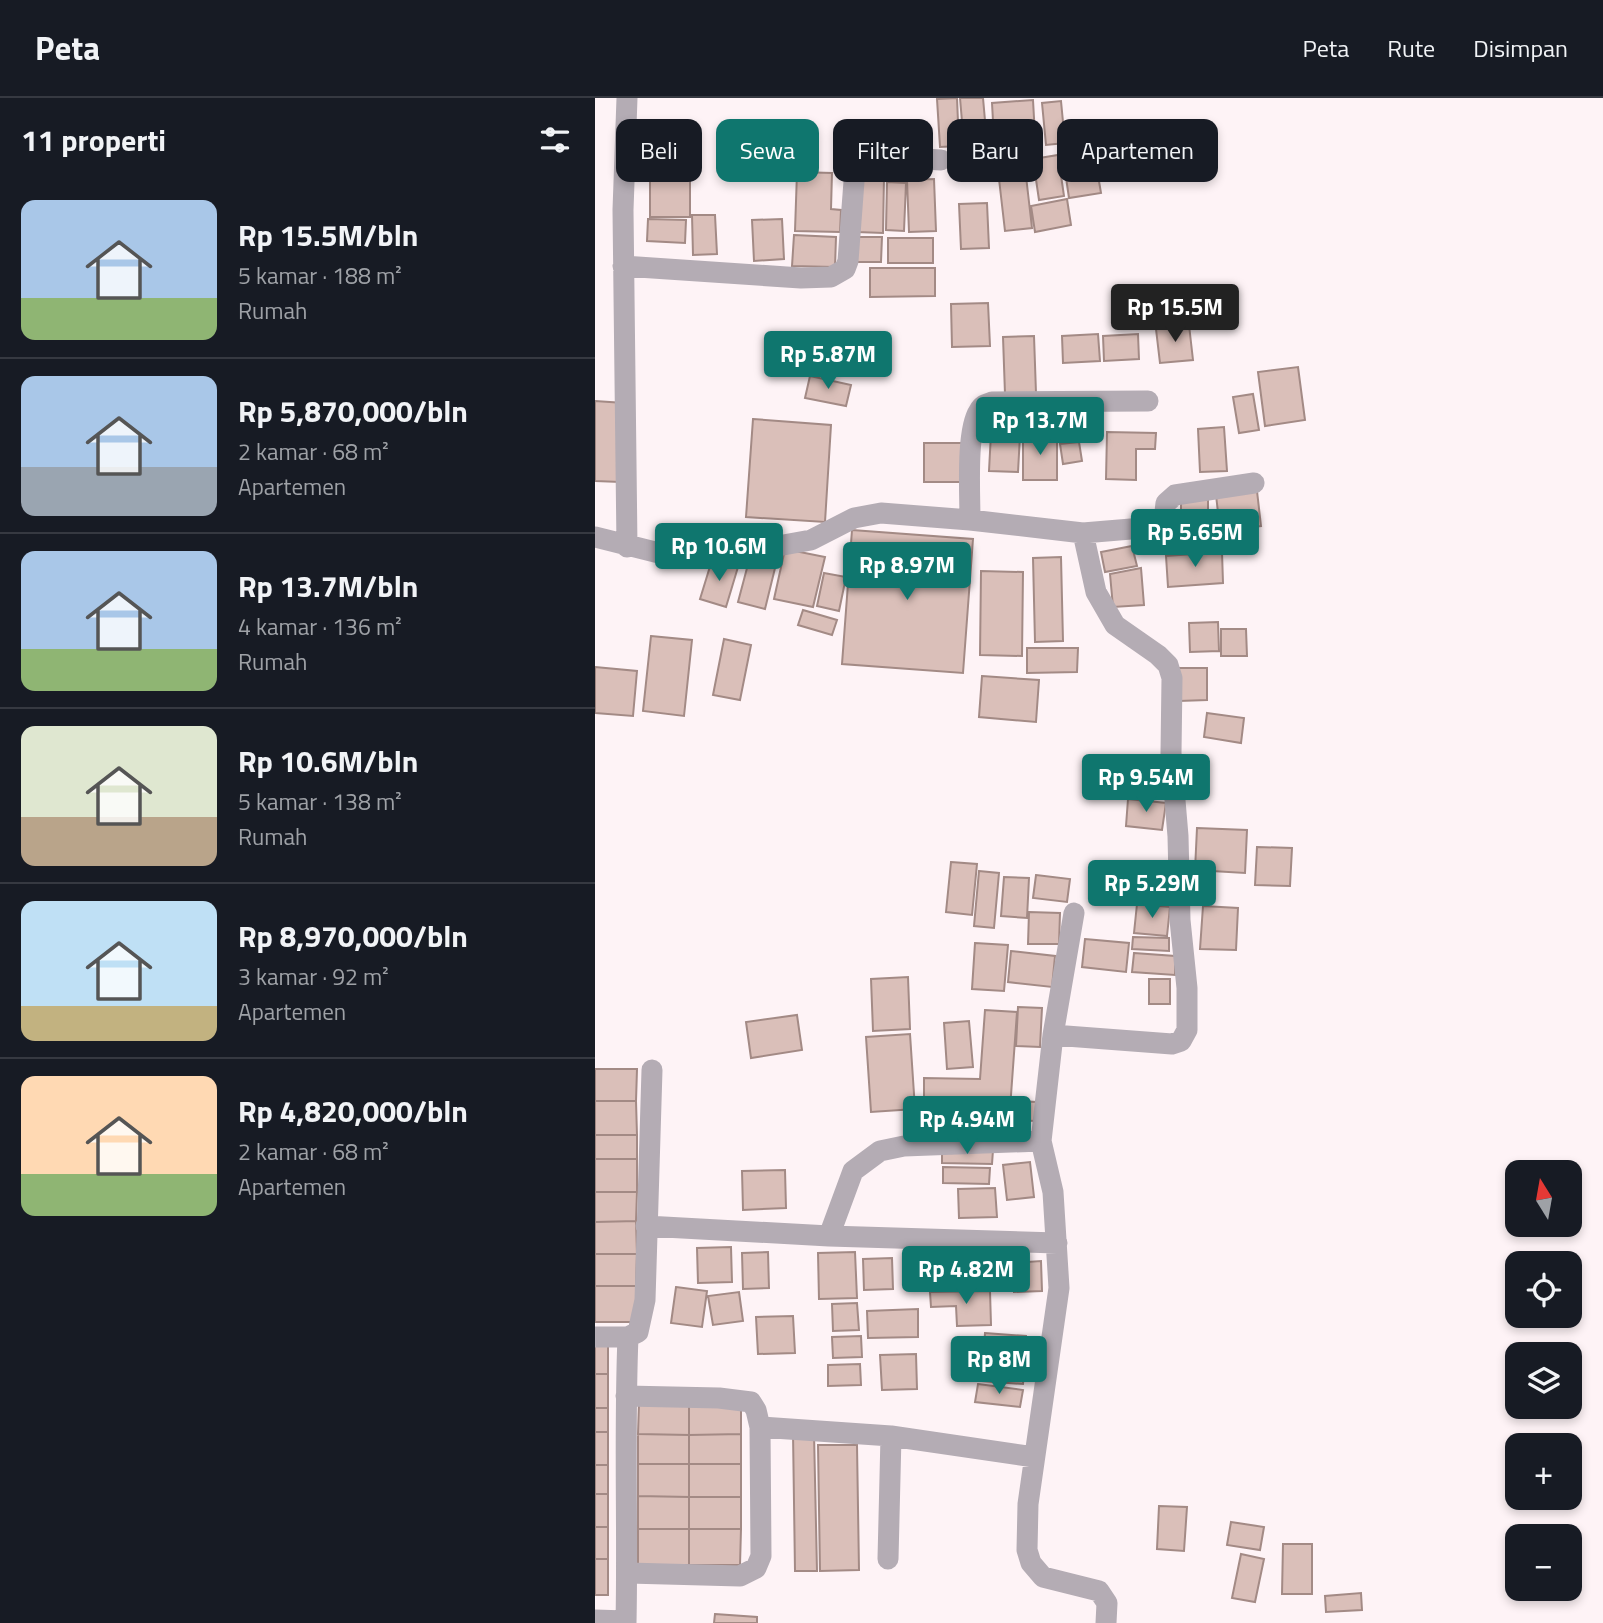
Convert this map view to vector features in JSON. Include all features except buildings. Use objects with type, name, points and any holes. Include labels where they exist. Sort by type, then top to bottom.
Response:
[{"type":"street","points":[[627,98],[623,266],[627,547]]},
{"type":"street","points":[[623,266],[801,278],[831,276],[845,269],[848,261],[856,155],[941,160]]},
{"type":"street","points":[[970,520],[972,430],[977,413],[983,405],[992,402],[1148,401]]},
{"type":"street","points":[[595,537],[667,555],[761,549],[811,540],[854,518],[881,513],[1083,533],[1155,527],[1164,521],[1166,503],[1175,495],[1254,483]]},
{"type":"street","points":[[1053,1035],[1172,1044],[1181,1041],[1187,1030],[1187,988],[1180,920],[1178,836],[1171,754],[1172,678],[1168,665],[1158,655],[1115,625],[1095,592],[1083,533]]},
{"type":"street","points":[[1074,913],[1053,1035],[1041,1141],[1053,1192],[1059,1288],[1028,1504],[1027,1550],[1031,1563],[1043,1577],[1099,1591],[1107,1603],[1106,1623]]},
{"type":"street","points":[[595,1337],[628,1337],[638,1332],[645,1300],[652,1070]]},
{"type":"street","points":[[829,1236],[853,1171],[880,1151],[904,1146],[1041,1141]]},
{"type":"street","points":[[646,1226],[829,1236],[1058,1243]]},
{"type":"street","points":[[595,1620],[626,1622],[628,1573],[625,1396],[628,1337]]},
{"type":"street","points":[[625,1396],[719,1398],[751,1402],[760,1427],[761,1556],[756,1568],[740,1576],[628,1573]]},
{"type":"street","points":[[760,1427],[891,1436],[1034,1457]]},
{"type":"street","points":[[888,1559],[891,1436]]}]
